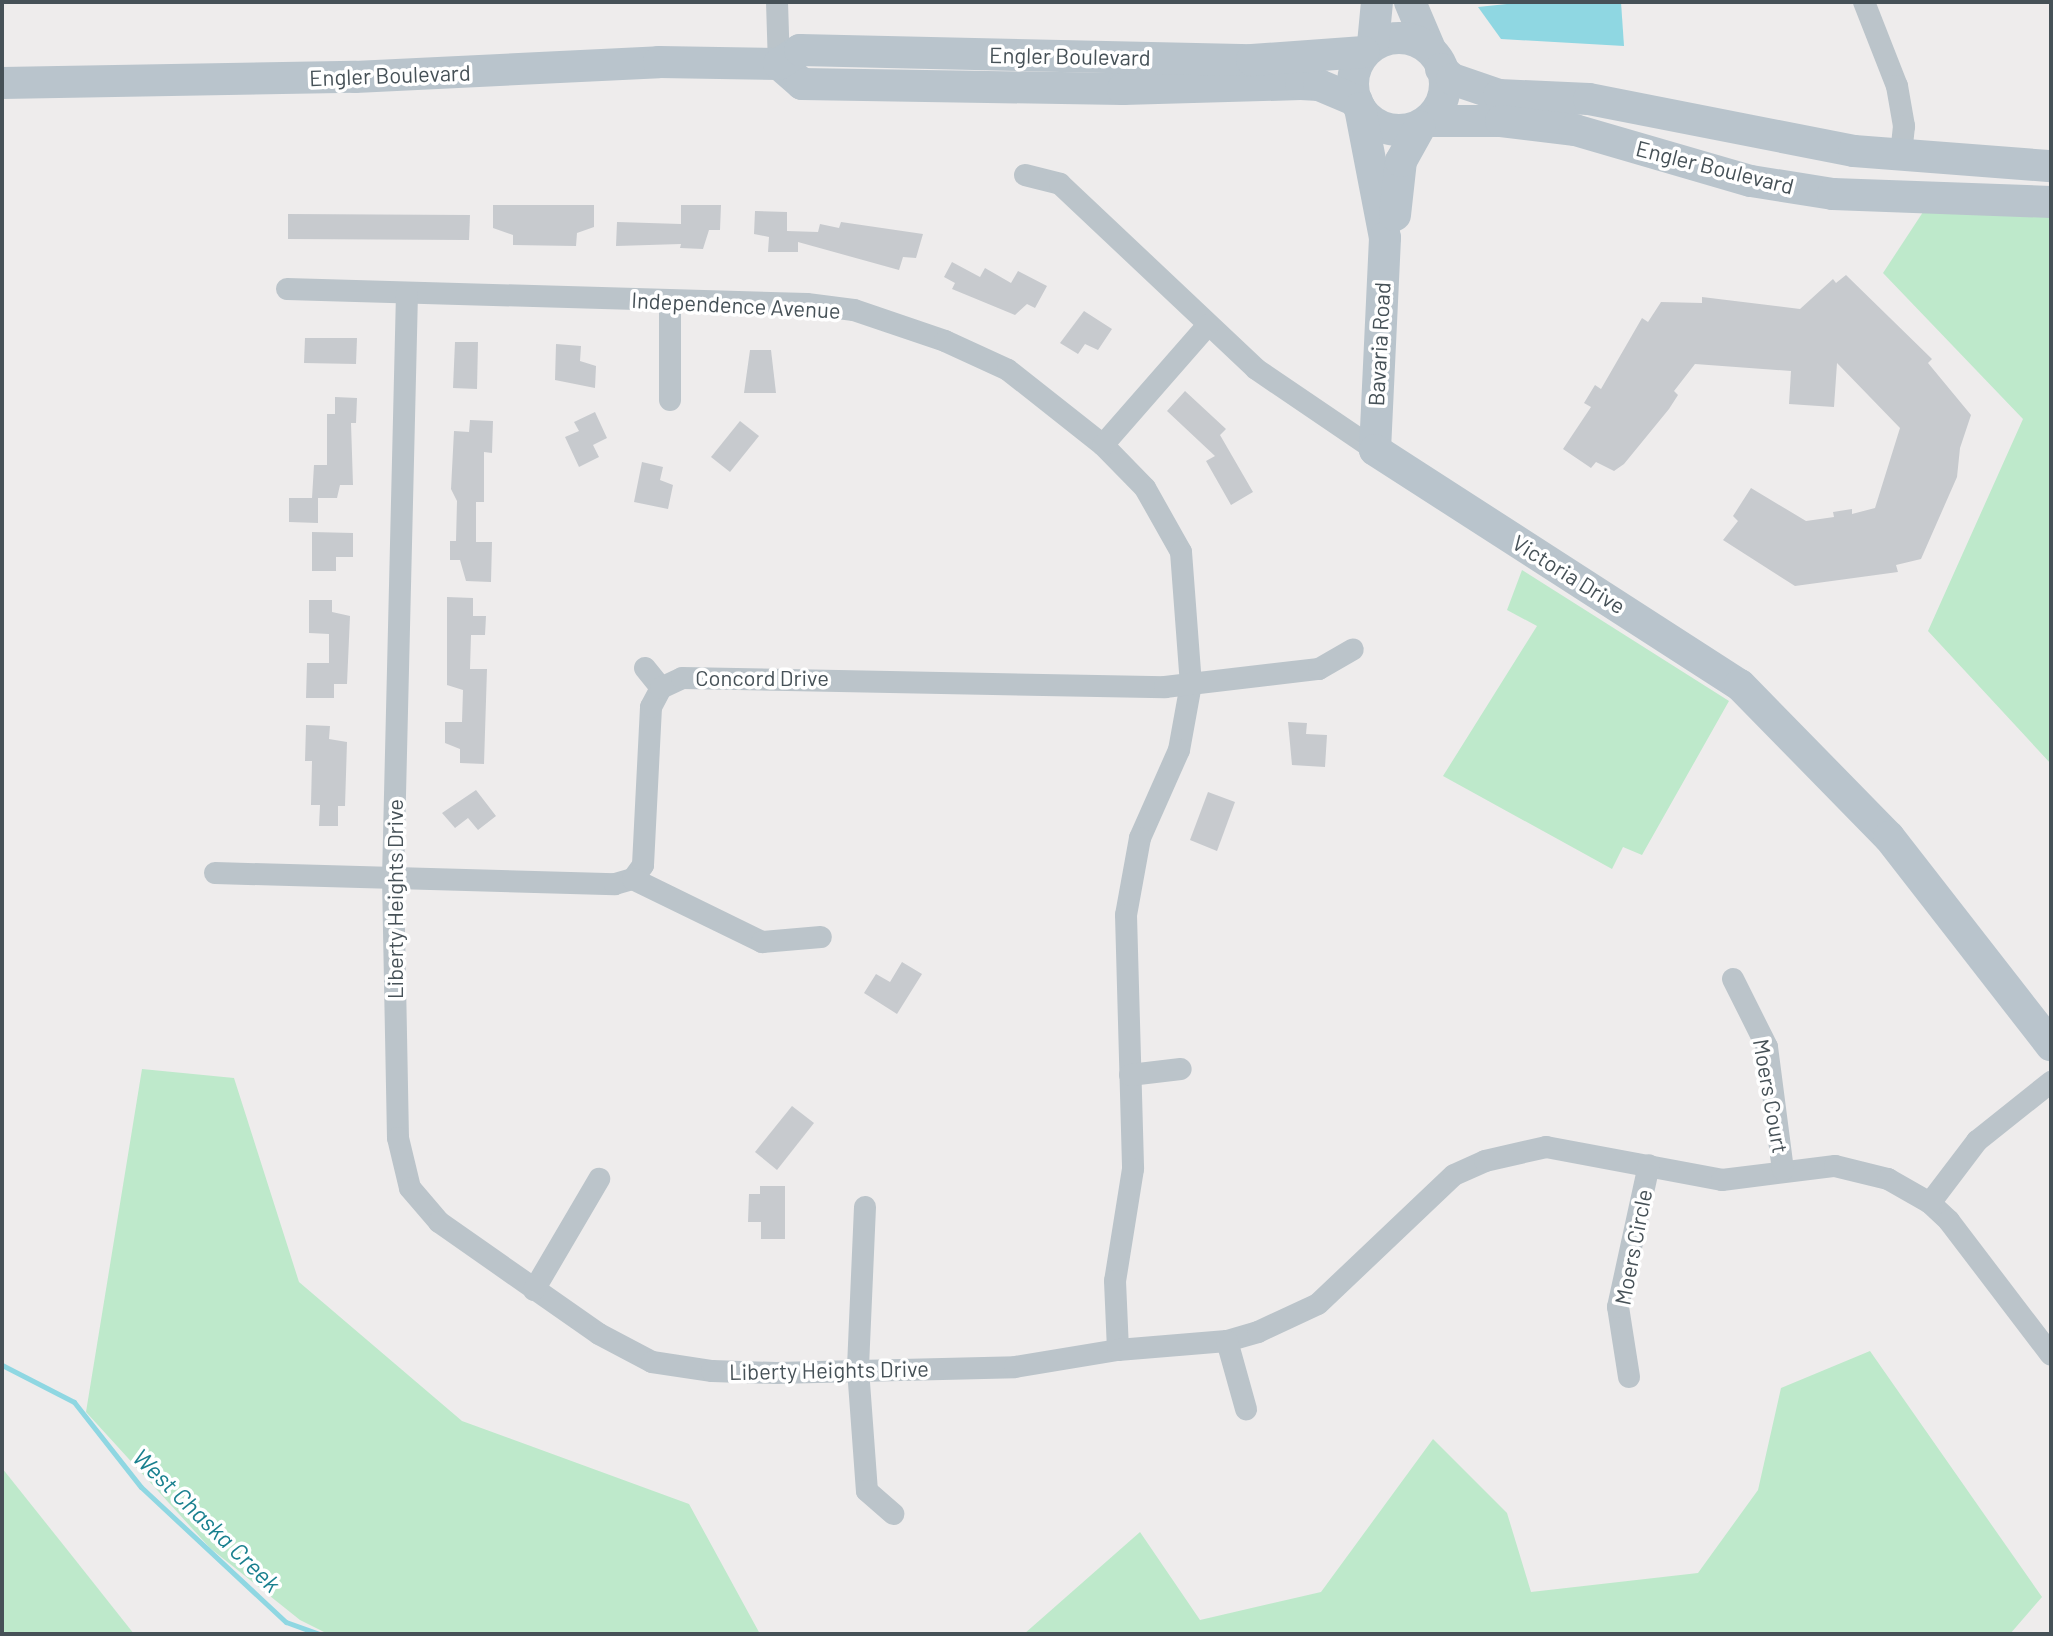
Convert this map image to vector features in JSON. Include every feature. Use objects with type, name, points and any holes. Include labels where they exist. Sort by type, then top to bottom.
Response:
[{"type":"main road","points":[[1377,2],[1368,48],[1354,78],[1358,105],[1386,129],[1424,124],[1442,102],[1435,59],[1410,2]]},
{"type":"main road","points":[[1368,48],[1408,37],[1435,59]]},
{"type":"main road","name":"Engler Boulevard","points":[[2,83],[325,78],[659,62],[779,64],[800,50],[1252,60],[1368,48]]},
{"type":"main road","name":"Engler Boulevard","points":[[1435,59],[1452,79],[1499,95],[1589,99],[1794,142],[1901,156],[2051,166]]},
{"type":"main road","name":"Engler Boulevard","points":[[779,64],[802,84],[1123,89],[1301,84],[1319,85],[1358,105]]},
{"type":"main road","name":"Bavaria Road","points":[[1358,105],[1385,238],[1375,450]]},
{"type":"main road","name":"Engler Boulevard","points":[[1424,124],[1501,121],[1575,130],[1699,167],[1833,194],[2051,202]]},
{"type":"main road","name":"Bavaria Road","points":[[1385,238],[1395,228],[1401,161],[1424,124]]},
{"type":"main road","points":[[1699,167],[1753,163],[1889,170],[1901,156]]},
{"type":"main road","name":"Victoria Drive","points":[[1375,450],[1740,685],[1889,837],[2051,1045]]},
{"type":"street","points":[[777,2],[779,64]]},
{"type":"street","points":[[1864,2],[1897,86],[1904,126],[1901,156]]},
{"type":"street","name":"Victoria Drive","points":[[1025,175],[1060,184],[1256,369],[1375,450]]},
{"type":"street","name":"Independence Avenue","points":[[287,289],[807,304],[901,324],[1008,370],[1103,445],[1145,488],[1181,552],[1191,684],[1179,750],[1140,838],[1126,915],[1133,1169],[1115,1281],[1118,1350]]},
{"type":"street","name":"Liberty Heights Drive","points":[[407,293],[393,878],[398,1138],[410,1188],[439,1222],[534,1290],[652,1362],[712,1371],[1015,1367],[1118,1350],[1227,1341],[1318,1304],[1370,1260],[1433,1191],[1485,1161],[1546,1147],[1722,1180],[1783,1170],[1835,1166],[1862,1171],[1930,1203],[2051,1355]]},
{"type":"street","points":[[670,301],[670,400]]},
{"type":"street","points":[[1103,445],[1208,325]]},
{"type":"street","name":"Concord Drive","points":[[661,688],[682,678],[709,675],[1191,684],[1319,669],[1353,649]]},
{"type":"street","points":[[215,873],[615,884],[633,879],[643,865],[651,707],[661,688],[645,668]]},
{"type":"street","points":[[633,879],[762,942],[821,937]]},
{"type":"street","name":"Moers Court","points":[[1733,979],[1767,1047],[1783,1170]]},
{"type":"street","points":[[1130,1075],[1181,1069]]},
{"type":"street","points":[[1930,1203],[1977,1141],[2051,1082]]},
{"type":"street","name":"Moers Circle","points":[[1629,1377],[1618,1307],[1649,1165]]},
{"type":"street","points":[[534,1290],[599,1179]]},
{"type":"street","points":[[865,1207],[858,1369],[867,1491],[893,1514]]},
{"type":"street","points":[[1227,1341],[1246,1409]]},
{"type":"green space","points":[[1925,209],[2051,212],[2051,764],[1928,631],[2023,419],[1883,273]]},
{"type":"green space","points":[[1522,570],[1729,701],[1642,855],[1623,847],[1612,869],[1443,776],[1537,626],[1507,610]]},
{"type":"green space","points":[[142,1069],[234,1078],[299,1282],[462,1421],[689,1504],[760,1634],[328,1634],[300,1620],[210,1548],[86,1412]]},
{"type":"green space","points":[[1870,1351],[2042,1597],[2010,1634],[1024,1634],[1140,1532],[1200,1620],[1321,1592],[1433,1439],[1507,1513],[1531,1592],[1698,1573],[1758,1490],[1781,1388]]},
{"type":"green space","points":[[2,1468],[73,1557],[134,1634],[2,1634]]},
{"type":"water","points":[[1526,2],[1621,2],[1624,46],[1501,39],[1478,7]]},
{"type":"building","points":[[493,205],[594,205],[594,227],[577,233],[576,246],[513,245],[513,235],[493,228]]},
{"type":"building","points":[[681,205],[721,205],[720,230],[709,230],[703,249],[680,248],[681,244],[616,246],[617,222],[681,224]]},
{"type":"building","points":[[755,211],[787,212],[787,231],[818,232],[820,224],[839,228],[841,222],[923,234],[916,258],[903,257],[899,270],[798,242],[798,252],[768,252],[769,237],[754,234]]},
{"type":"building","points":[[288,214],[470,215],[469,240],[288,239]]},
{"type":"building","points":[[952,262],[980,277],[985,268],[1011,283],[1018,271],[1047,286],[1035,308],[1027,304],[1015,315],[952,289],[955,283],[944,277]]},
{"type":"building","points":[[1846,275],[1932,359],[1928,363],[1971,415],[1960,448],[1957,477],[1921,559],[1896,565],[1898,572],[1795,586],[1723,540],[1738,521],[1733,516],[1751,488],[1806,521],[1834,517],[1833,512],[1852,509],[1852,514],[1875,508],[1900,428],[1837,363],[1834,407],[1789,404],[1791,371],[1695,364],[1674,391],[1678,395],[1669,409],[1624,464],[1614,471],[1596,462],[1591,468],[1563,449],[1591,407],[1584,403],[1595,385],[1601,389],[1642,318],[1648,322],[1661,302],[1702,303],[1702,297],[1800,309],[1833,279],[1836,283]]},
{"type":"building","points":[[1084,311],[1112,329],[1098,350],[1085,344],[1078,354],[1060,343]]},
{"type":"building","points":[[305,338],[357,338],[356,364],[304,363]]},
{"type":"building","points":[[455,342],[478,342],[477,389],[453,388]]},
{"type":"building","points":[[556,344],[581,346],[580,361],[596,366],[595,388],[555,380]]},
{"type":"building","points":[[750,350],[771,350],[776,393],[744,393]]},
{"type":"building","points":[[1185,391],[1226,429],[1220,435],[1253,492],[1231,505],[1206,461],[1215,456],[1167,411]]},
{"type":"building","points":[[335,397],[357,398],[356,423],[351,423],[353,485],[340,485],[337,498],[312,498],[314,465],[327,465],[327,414],[335,414]]},
{"type":"building","points":[[595,412],[607,438],[593,445],[599,457],[579,467],[565,437],[579,431],[574,422]]},
{"type":"building","points":[[470,420],[493,421],[492,453],[484,452],[484,502],[476,502],[476,542],[492,542],[491,582],[466,581],[460,560],[450,560],[450,541],[456,541],[457,501],[451,489],[454,431],[469,432]]},
{"type":"building","points":[[740,421],[759,436],[730,472],[711,457]]},
{"type":"building","points":[[642,462],[663,467],[660,480],[673,485],[668,509],[634,502]]},
{"type":"building","points":[[289,498],[318,498],[318,523],[289,522]]},
{"type":"building","points":[[312,532],[353,533],[353,557],[336,557],[336,571],[312,571]]},
{"type":"building","points":[[447,597],[473,598],[473,616],[486,616],[485,635],[471,635],[470,669],[487,669],[484,764],[460,763],[460,749],[445,743],[445,722],[462,722],[463,690],[447,685]]},
{"type":"building","points":[[309,600],[332,600],[332,612],[350,616],[347,684],[334,684],[334,698],[306,698],[307,663],[329,663],[329,634],[309,633]]},
{"type":"building","points":[[1288,722],[1307,723],[1306,734],[1327,735],[1325,767],[1292,765]]},
{"type":"building","points":[[306,725],[330,726],[329,739],[347,742],[345,806],[338,806],[338,826],[319,826],[320,805],[311,805],[312,761],[305,761]]},
{"type":"building","points":[[476,790],[496,816],[478,830],[468,818],[455,828],[442,813]]},
{"type":"building","points":[[1208,792],[1235,802],[1217,851],[1190,840]]},
{"type":"building","points":[[902,962],[922,974],[897,1014],[864,993],[876,974],[890,982]]},
{"type":"building","points":[[792,1106],[814,1123],[777,1170],[755,1152]]},
{"type":"building","points":[[760,1186],[785,1186],[785,1239],[761,1239],[761,1222],[748,1222],[749,1194],[760,1194]]},
{"type":"waterway","name":"West Chaska Creek","points":[[2,1365],[74,1402],[141,1487],[286,1622],[319,1634]]}]
